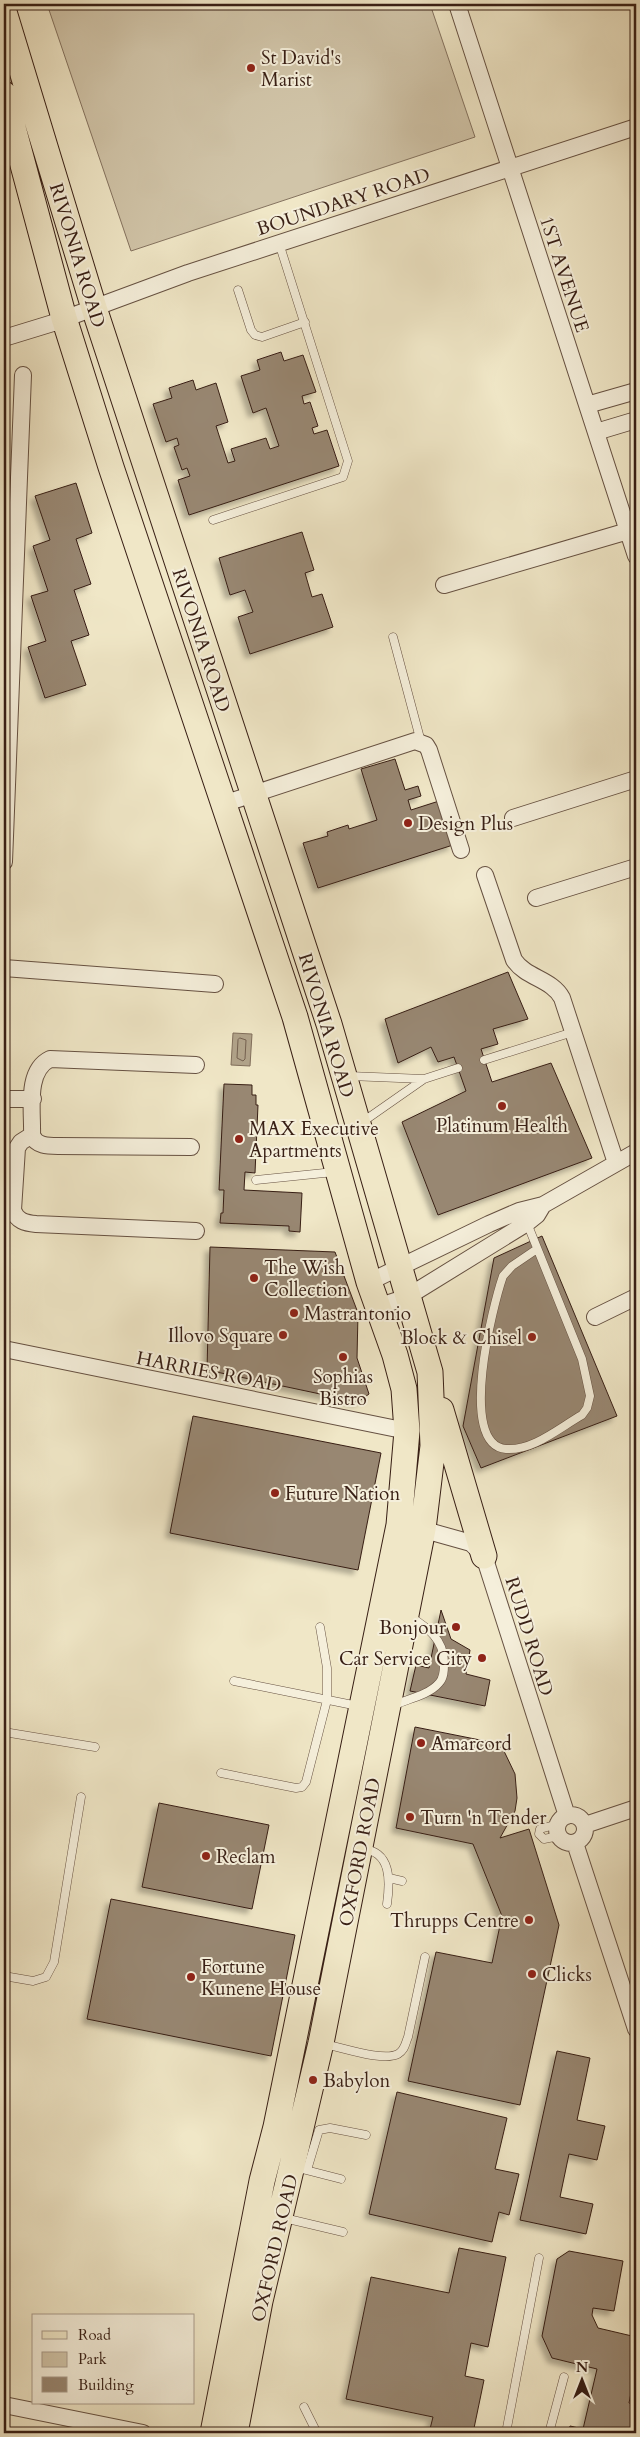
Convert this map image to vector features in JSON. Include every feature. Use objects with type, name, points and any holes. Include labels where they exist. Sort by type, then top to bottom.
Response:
[{"type":"main road","name":"RIVONIA ROAD","points":[[4,12],[94,308],[329,1024],[399,1269]]},
{"type":"main road","name":"RIVONIA ROAD","points":[[4,94],[64,318],[111,467],[295,1018],[369,1282]]},
{"type":"main road","name":"OXFORD ROAD","points":[[236,2433],[260,2301],[280,2217],[300,2168],[321,2043],[362,1707],[433,1446],[430,1372],[399,1269]]},
{"type":"main road","name":"OXFORD ROAD","points":[[213,2433],[262,2181],[346,1847],[387,1708],[406,1614],[411,1527],[404,1389],[395,1355],[369,1282]]},
{"type":"main road","points":[[430,1372],[484,1556]]},
{"type":"street","name":"1ST AVENUE","points":[[457,4],[636,556]]},
{"type":"street","name":"BOUNDARY ROAD","points":[[4,338],[94,308],[188,273],[636,127]]},
{"type":"street","points":[[4,862],[22,375]]},
{"type":"street","points":[[587,405],[636,391]]},
{"type":"street","points":[[596,432],[636,420]]},
{"type":"street","points":[[444,585],[628,531]]},
{"type":"street","points":[[224,804],[408,741],[421,742],[429,750],[461,850]]},
{"type":"street","points":[[513,818],[636,779]]},
{"type":"street","points":[[536,898],[636,867]]},
{"type":"street","points":[[485,875],[514,960],[522,969],[560,993],[616,1163]]},
{"type":"street","points":[[4,968],[215,984]]},
{"type":"street","points":[[192,1147],[45,1145],[34,1140],[32,1135],[33,1099],[35,1073],[38,1067],[50,1059],[196,1065]]},
{"type":"street","points":[[4,1099],[33,1099]]},
{"type":"street","points":[[32,1135],[21,1142],[15,1156],[13,1210],[15,1216],[21,1221],[36,1224],[196,1231]]},
{"type":"street","points":[[369,1282],[519,1211],[543,1206],[636,1152]]},
{"type":"street","points":[[378,1307],[407,1297],[527,1223],[537,1215],[543,1206]]},
{"type":"street","points":[[595,1317],[636,1297]]},
{"type":"street","name":"HARRIES ROAD","points":[[4,1349],[407,1431]]},
{"type":"street","points":[[411,1527],[471,1543],[484,1556]]},
{"type":"street","name":"RUDD ROAD","points":[[484,1556],[540,1736],[561,1825]]},
{"type":"street","points":[[585,1825],[636,1808]]},
{"type":"street","points":[[580,1818],[585,1825],[584,1836],[575,1843],[566,1842],[561,1825],[580,1818]]},
{"type":"street","points":[[575,1843],[636,2029]]},
{"type":"street","points":[[4,2405],[144,2433]]},
{"type":"lane","points":[[213,520],[343,477],[346,471],[348,461],[279,243]]},
{"type":"lane","points":[[238,290],[251,330],[255,335],[262,337],[305,322]]},
{"type":"lane","points":[[394,636],[421,742]]},
{"type":"lane","points":[[484,1060],[573,1032]]},
{"type":"lane","points":[[358,1126],[424,1079],[458,1068]]},
{"type":"lane","points":[[343,1076],[424,1079]]},
{"type":"lane","points":[[256,1180],[338,1172]]},
{"type":"lane","points":[[527,1223],[538,1249],[582,1359],[590,1396],[582,1415],[533,1444],[505,1449],[493,1444],[486,1437],[483,1428],[480,1393],[483,1366],[503,1276],[512,1266],[538,1249]]},
{"type":"lane","points":[[387,1708],[430,1690],[440,1682],[444,1672],[442,1647],[435,1636],[424,1625],[406,1614]]},
{"type":"lane","points":[[221,1773],[296,1788],[302,1787],[306,1782],[327,1700],[327,1668],[320,1626]]},
{"type":"lane","points":[[234,1681],[362,1707]]},
{"type":"lane","points":[[4,1732],[95,1747]]},
{"type":"lane","points":[[4,1976],[33,1981],[46,1977],[54,1962],[81,1797]]},
{"type":"lane","points":[[346,1847],[377,1854],[384,1861],[389,1878],[387,1904]]},
{"type":"lane","points":[[389,1878],[402,1880]]},
{"type":"lane","points":[[321,2043],[382,2057],[399,2053],[404,2048],[408,2037],[425,1957]]},
{"type":"lane","points":[[341,2179],[300,2168],[319,2130],[330,2128],[366,2135]]},
{"type":"lane","points":[[280,2217],[343,2232]]},
{"type":"lane","points":[[506,2433],[539,2258]]},
{"type":"lane","points":[[549,2433],[564,2377]]},
{"type":"lane","points":[[304,2407],[315,2429],[314,2433]]},
{"type":"green space","name":"St David's Marist","points":[[47,4],[430,4],[475,137],[131,251]]},
{"type":"water","points":[[233,1033],[252,1034],[250,1066],[231,1065]]},
{"type":"building","points":[[281,352],[284,361],[303,355],[316,392],[302,396],[304,404],[310,402],[318,426],[312,428],[314,434],[327,430],[339,466],[189,515],[178,480],[190,476],[187,468],[182,470],[174,447],[179,445],[177,438],[166,442],[153,404],[172,398],[169,388],[193,380],[196,390],[216,383],[228,422],[216,426],[228,463],[235,461],[231,449],[266,438],[270,449],[279,446],[266,408],[253,413],[241,376],[260,370],[257,360]]},
{"type":"building","points":[[76,483],[92,533],[76,539],[91,584],[74,590],[89,635],[71,641],[86,685],[45,698],[28,647],[46,641],[31,596],[48,591],[33,546],[50,540],[35,496]]},
{"type":"building","points":[[302,532],[314,570],[305,573],[312,597],[322,594],[333,627],[250,654],[238,617],[253,612],[245,590],[230,595],[219,558]]},
{"type":"building","name":"Design Plus","points":[[395,759],[405,790],[418,786],[421,796],[408,800],[411,810],[439,801],[453,845],[318,888],[303,843],[328,836],[327,832],[348,825],[349,829],[377,820],[361,769]]},
{"type":"building","name":"Platinum Health","points":[[508,972],[528,1019],[493,1029],[498,1044],[481,1049],[492,1082],[551,1063],[592,1158],[438,1215],[402,1122],[466,1091],[454,1057],[438,1062],[431,1047],[398,1063],[385,1019]]},
{"type":"building","name":"MAX Executive Apartments","points":[[224,1084],[252,1085],[252,1095],[256,1095],[256,1105],[258,1105],[255,1173],[245,1172],[244,1190],[302,1193],[300,1232],[289,1231],[289,1226],[220,1223],[221,1213],[223,1213],[224,1190],[219,1190]]},
{"type":"building","name":"Block & Chisel","points":[[542,1236],[617,1416],[481,1468],[463,1426],[494,1258]]},
{"type":"building","name":"Illovo Square","points":[[210,1247],[335,1252],[358,1313],[357,1358],[369,1394],[358,1402],[207,1370]]},
{"type":"building","name":"Future Nation","points":[[193,1416],[381,1453],[358,1570],[170,1533]]},
{"type":"building","points":[[441,1610],[451,1639],[470,1650],[466,1674],[490,1680],[485,1706],[410,1691],[416,1665],[429,1668]]},
{"type":"building","name":"Thrupps Centre","points":[[415,1727],[495,1743],[503,1749],[515,1774],[517,1798],[515,1811],[500,1838],[529,1829],[559,1925],[520,2105],[408,2081],[436,1952],[492,1963],[502,1916],[473,1844],[396,1828]]},
{"type":"building","name":"Reclam","points":[[159,1803],[269,1825],[252,1909],[142,1887]]},
{"type":"building","name":"Fortune Kunene House","points":[[111,1899],[295,1935],[271,2056],[87,2019]]},
{"type":"building","points":[[557,2051],[590,2058],[577,2120],[605,2126],[597,2160],[569,2154],[560,2197],[593,2204],[586,2234],[520,2220]]},
{"type":"building","points":[[397,2092],[507,2118],[495,2169],[519,2174],[509,2215],[499,2212],[492,2242],[369,2214]]},
{"type":"building","points":[[459,2248],[506,2257],[488,2347],[471,2343],[465,2376],[484,2380],[473,2433],[429,2433],[433,2417],[346,2399],[371,2277],[449,2293]]},
{"type":"building","points":[[569,2251],[623,2261],[614,2311],[593,2308],[592,2315],[598,2328],[632,2336],[636,2334],[636,2384],[633,2383],[629,2403],[636,2405],[633,2433],[568,2433],[570,2426],[583,2429],[597,2369],[552,2358],[542,2336],[557,2259]]},
{"type":"place","name":"St David's Marist","points":[[251,68]]},
{"type":"place","name":"Design Plus","points":[[408,823]]},
{"type":"place","name":"Platinum Health","points":[[502,1106]]},
{"type":"place","name":"MAX Executive Apartments","points":[[239,1139]]},
{"type":"place","name":"The Wish Collection","points":[[254,1278]]},
{"type":"place","name":"Mastrantonio","points":[[294,1313]]},
{"type":"place","name":"Illovo Square","points":[[283,1335]]},
{"type":"place","name":"Block & Chisel","points":[[532,1337]]},
{"type":"place","name":"Sophias Bistro","points":[[343,1357]]},
{"type":"place","name":"Future Nation","points":[[275,1493]]},
{"type":"place","name":"Bonjour","points":[[456,1627]]},
{"type":"place","name":"Car Service City","points":[[482,1658]]},
{"type":"place","name":"Amarcord","points":[[421,1743]]},
{"type":"place","name":"Turn 'n Tender","points":[[410,1817]]},
{"type":"place","name":"Reclam","points":[[206,1856]]},
{"type":"place","name":"Thrupps Centre","points":[[529,1920]]},
{"type":"place","name":"Clicks","points":[[532,1974]]},
{"type":"place","name":"Fortune Kunene House","points":[[191,1977]]},
{"type":"place","name":"Babylon","points":[[313,2080]]}]
